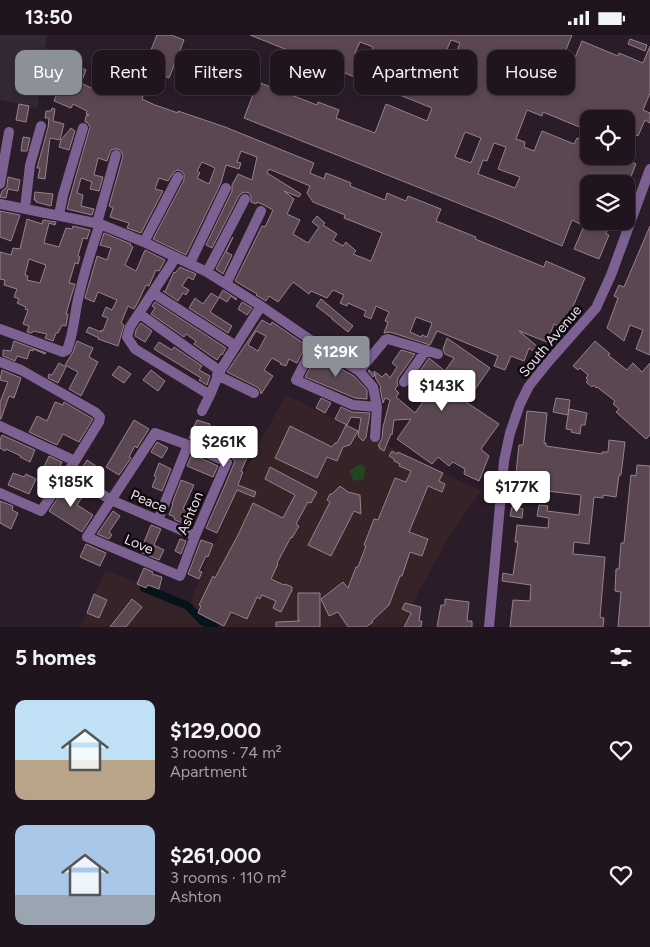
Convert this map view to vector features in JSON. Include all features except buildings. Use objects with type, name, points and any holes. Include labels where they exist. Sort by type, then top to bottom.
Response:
[{"type":"street","points":[[25,209],[30,165],[41,126]]},
{"type":"street","points":[[59,215],[63,195],[83,129]]},
{"type":"street","points":[[0,184],[9,132]]},
{"type":"street","points":[[0,329],[63,352],[67,350],[71,340],[77,303],[116,155]]},
{"type":"street","name":"South Avenue","points":[[489,627],[504,461],[510,433],[520,404],[529,386],[596,308],[611,275],[650,169]]},
{"type":"street","points":[[144,241],[178,177]]},
{"type":"street","points":[[190,263],[226,188]]},
{"type":"street","points":[[207,272],[245,199]]},
{"type":"street","points":[[0,205],[99,223],[144,241],[207,272],[360,371],[373,387],[378,407],[375,437]]},
{"type":"street","points":[[226,284],[262,211]]},
{"type":"street","points":[[176,257],[130,327],[126,337],[135,349],[210,395]]},
{"type":"street","points":[[153,293],[236,346]]},
{"type":"street","points":[[202,411],[218,373],[261,306]]},
{"type":"street","points":[[140,314],[218,373],[254,393]]},
{"type":"street","points":[[360,371],[385,340],[388,339],[438,354]]},
{"type":"street","points":[[315,343],[296,380],[353,405],[378,407]]},
{"type":"street","points":[[404,381],[426,350]]},
{"type":"street","points":[[0,363],[21,370],[95,412],[100,417],[99,422],[68,473],[41,511],[0,493]]},
{"type":"street","points":[[0,427],[75,461]]},
{"type":"street","points":[[111,500],[156,433],[188,445],[158,520]]},
{"type":"street","name":"Ashton","points":[[180,576],[227,462],[188,445]]},
{"type":"street","name":"Peace","points":[[68,473],[111,500],[195,536]]},
{"type":"street","name":"Love","points":[[111,500],[87,537],[180,576]]},
{"type":"shaded area","points":[[0,35],[47,35],[45,50],[15,50],[15,95],[39,95],[37,108],[0,100]]},
{"type":"shaded area","points":[[286,395],[481,491],[450,535],[402,627],[80,627],[105,570],[189,604],[255,450]]},
{"type":"green space","points":[[360,464],[365,467],[364,479],[354,481],[349,471]]},
{"type":"waterway","points":[[144,588],[188,606],[202,621],[215,627]]}]
